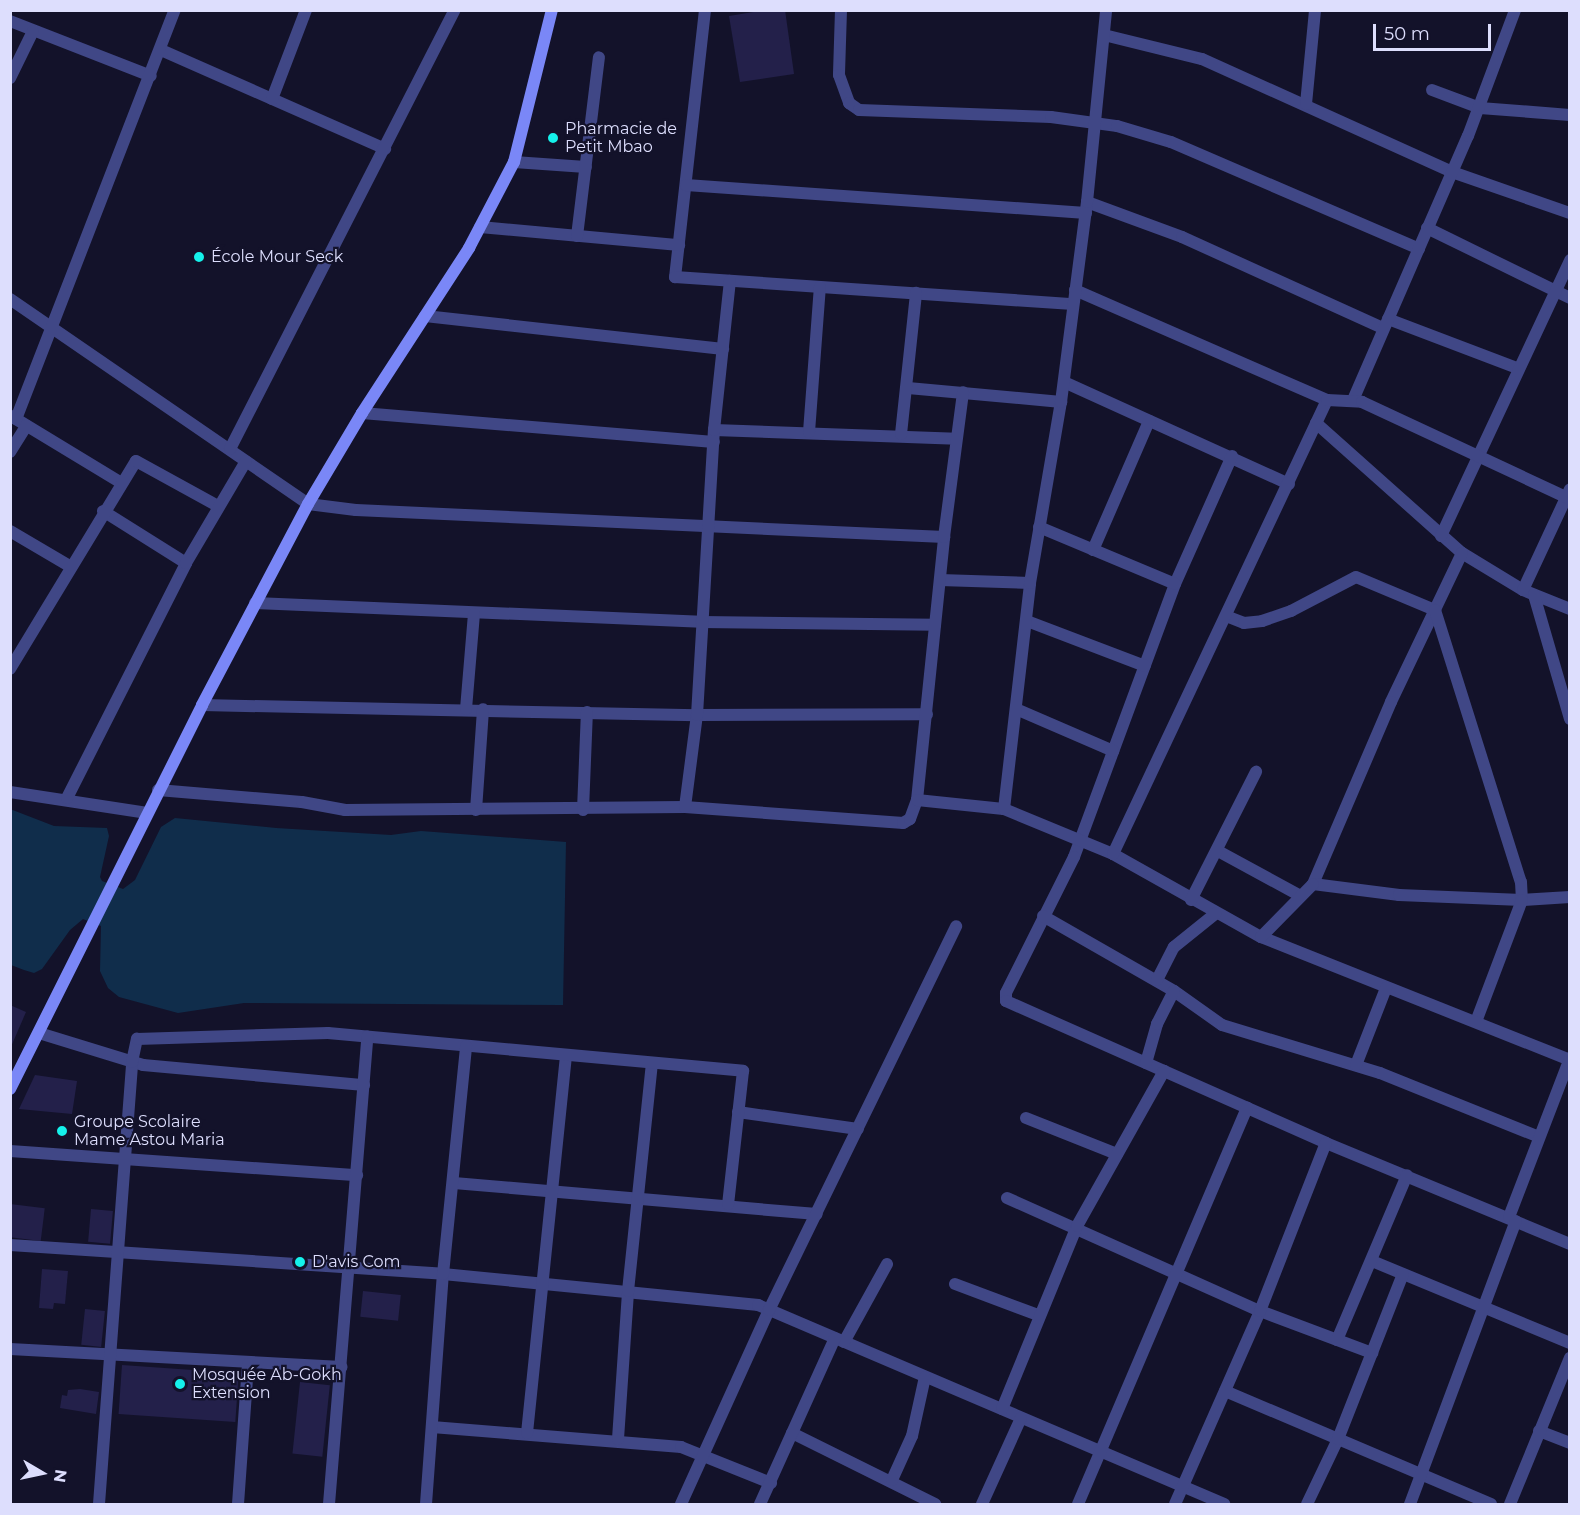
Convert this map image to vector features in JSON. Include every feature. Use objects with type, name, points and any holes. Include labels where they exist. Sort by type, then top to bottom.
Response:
[{"type":"street","points":[[10,452],[18,420],[175,10]]},
{"type":"street","points":[[272,99],[306,10]]},
{"type":"street","points":[[230,449],[455,10]]},
{"type":"street","points":[[10,1089],[158,790],[308,504],[362,413],[480,227],[514,162],[552,10]]},
{"type":"street","points":[[705,10],[675,277],[1073,304]]},
{"type":"street","points":[[840,10],[839,75],[849,103],[859,110],[1052,117],[1117,126],[1171,142],[1419,249]]},
{"type":"street","points":[[1004,809],[1030,583],[1061,402],[1087,208],[1106,10]]},
{"type":"street","points":[[1306,104],[1315,10]]},
{"type":"street","points":[[1353,400],[1480,108],[1515,10]]},
{"type":"street","points":[[10,21],[151,76]]},
{"type":"street","points":[[10,78],[33,31]]},
{"type":"street","points":[[1104,35],[1188,54],[1306,104],[1452,172],[1569,213]]},
{"type":"street","points":[[161,50],[385,149]]},
{"type":"street","points":[[577,236],[600,57]]},
{"type":"street","points":[[1432,90],[1480,108],[1569,115]]},
{"type":"street","points":[[514,162],[586,167]]},
{"type":"street","points":[[686,185],[1087,208],[1182,237],[1386,323],[1518,368]]},
{"type":"street","points":[[480,227],[679,245]]},
{"type":"street","points":[[1427,228],[1569,298]]},
{"type":"street","points":[[1441,536],[1569,260]]},
{"type":"street","points":[[685,807],[697,715],[714,436],[730,281]]},
{"type":"street","points":[[809,432],[820,287]]},
{"type":"street","points":[[1075,290],[1327,400],[1353,400],[1476,458],[1568,495],[1529,592],[1569,719]]},
{"type":"street","points":[[901,434],[908,388],[916,293]]},
{"type":"street","points":[[10,299],[308,504],[356,510],[708,528],[944,537]]},
{"type":"street","points":[[425,316],[723,349]]},
{"type":"street","points":[[1064,382],[1232,456],[1289,484]]},
{"type":"street","points":[[908,388],[1061,402]]},
{"type":"street","points":[[158,790],[302,802],[345,810],[583,810],[685,807],[903,823],[910,819],[917,800],[944,537],[963,392]]},
{"type":"street","points":[[1113,855],[1327,400]]},
{"type":"street","points":[[362,413],[714,436],[809,432],[956,438]]},
{"type":"street","points":[[18,420],[120,482]]},
{"type":"street","points":[[1093,550],[1149,421]]},
{"type":"street","points":[[1316,423],[1462,554],[1529,592],[1569,609]]},
{"type":"street","points":[[1232,456],[1174,584],[1080,841],[1006,993],[1006,1002],[1326,1143],[1569,1244]]},
{"type":"street","points":[[10,669],[132,464],[141,461],[218,506]]},
{"type":"street","points":[[67,798],[186,563],[246,461]]},
{"type":"street","points":[[103,511],[186,563]]},
{"type":"street","points":[[1039,527],[1174,584]]},
{"type":"street","points":[[10,531],[71,567]]},
{"type":"street","points":[[1261,937],[1299,895],[1314,884],[1462,554]]},
{"type":"street","points":[[1226,616],[1244,623],[1262,621],[1291,611],[1356,577],[1435,610],[1508,837],[1522,900],[1476,1022]]},
{"type":"street","points":[[940,580],[1030,583]]},
{"type":"street","points":[[255,603],[474,614],[935,625]]},
{"type":"street","points":[[466,709],[474,614]]},
{"type":"street","points":[[1027,621],[1145,666]]},
{"type":"street","points":[[202,705],[697,715],[927,714]]},
{"type":"street","points":[[476,810],[483,709]]},
{"type":"street","points":[[1017,709],[1113,751]]},
{"type":"street","points":[[583,810],[587,712]]},
{"type":"street","points":[[1191,900],[1218,851],[1256,772]]},
{"type":"street","points":[[10,792],[67,798],[147,813]]},
{"type":"street","points":[[917,800],[1004,809],[1113,855],[1215,914],[1261,937],[1569,1059],[1539,1137],[1492,1278],[1486,1306],[1410,1504]]},
{"type":"street","points":[[1218,851],[1299,895]]},
{"type":"street","points":[[1314,884],[1400,895],[1522,900],[1569,897]]},
{"type":"street","points":[[1157,980],[1174,947],[1215,914]]},
{"type":"street","points":[[1043,916],[1157,980],[1222,1025],[1356,1065],[1539,1137]]},
{"type":"street","points":[[681,1504],[769,1310],[818,1214],[956,926]]},
{"type":"street","points":[[1356,1065],[1386,988]]},
{"type":"street","points":[[1146,1063],[1157,1024],[1174,991]]},
{"type":"street","points":[[39,1033],[132,1062],[364,1085]]},
{"type":"street","points":[[99,1504],[135,1040],[308,1033],[743,1071],[728,1204]]},
{"type":"street","points":[[329,1504],[368,1037]]},
{"type":"street","points":[[426,1504],[443,1274],[454,1183],[466,1046]]},
{"type":"street","points":[[527,1433],[549,1192],[566,1056]]},
{"type":"street","points":[[618,1439],[628,1291],[652,1063]]},
{"type":"street","points":[[1002,1409],[1038,1315],[1077,1226],[1164,1071]]},
{"type":"street","points":[[1078,1504],[1178,1276],[1247,1107]]},
{"type":"street","points":[[738,1112],[858,1129]]},
{"type":"street","points":[[1026,1118],[1116,1154]]},
{"type":"street","points":[[1175,1504],[1260,1311],[1326,1143]]},
{"type":"street","points":[[10,1150],[357,1175]]},
{"type":"street","points":[[1337,1340],[1407,1175]]},
{"type":"street","points":[[454,1183],[639,1199],[728,1204],[818,1214]]},
{"type":"street","points":[[1007,1197],[1077,1226],[1178,1276],[1260,1311],[1372,1353]]},
{"type":"street","points":[[10,1245],[443,1274],[743,1302],[769,1310],[1224,1504]]},
{"type":"street","points":[[1372,1261],[1486,1306],[1569,1343]]},
{"type":"street","points":[[760,1504],[792,1433],[840,1340],[888,1263]]},
{"type":"street","points":[[1307,1504],[1338,1439],[1403,1274]]},
{"type":"street","points":[[955,1284],[1038,1315]]},
{"type":"street","points":[[10,1349],[111,1357],[342,1367]]},
{"type":"street","points":[[1510,1504],[1569,1358]]},
{"type":"street","points":[[238,1504],[248,1364]]},
{"type":"street","points":[[892,1480],[912,1436],[925,1377]]},
{"type":"street","points":[[1225,1391],[1491,1504]]},
{"type":"street","points":[[982,1504],[1021,1418]]},
{"type":"street","points":[[432,1427],[618,1439],[681,1447],[771,1483]]},
{"type":"street","points":[[1539,1431],[1569,1443]]},
{"type":"street","points":[[792,1433],[892,1480],[935,1504]]},
{"type":"water","points":[[10,809],[54,826],[107,828],[109,836],[100,877],[102,881],[123,889],[135,880],[161,827],[175,818],[276,828],[391,835],[421,831],[566,842],[563,1005],[244,1003],[178,1013],[119,997],[108,988],[100,971],[101,926],[83,919],[70,930],[42,969],[34,973],[24,970],[11,965]]},
{"type":"building","points":[[765,10],[785,10],[794,74],[740,82],[729,16]]},
{"type":"building","points":[[10,1005],[26,1012],[10,1049]]},
{"type":"building","points":[[35,1075],[77,1081],[72,1114],[19,1109]]},
{"type":"building","points":[[10,1204],[45,1208],[41,1241],[10,1237]]},
{"type":"building","points":[[91,1209],[113,1211],[110,1244],[88,1242]]},
{"type":"building","points":[[42,1269],[68,1271],[65,1304],[54,1303],[53,1309],[39,1308]]},
{"type":"building","points":[[363,1291],[401,1295],[398,1321],[360,1317]]},
{"type":"building","points":[[85,1309],[105,1311],[101,1347],[81,1345]]},
{"type":"building","name":"Mosquée Ab-Gokh Extension","points":[[122,1365],[239,1373],[235,1422],[119,1414]]},
{"type":"building","points":[[300,1382],[330,1385],[322,1457],[292,1454]]},
{"type":"building","points":[[68,1390],[99,1392],[96,1414],[60,1408],[62,1395],[67,1396]]},
{"type":"place","name":"Pharmacie de Petit Mbao","points":[[553,138]]},
{"type":"place","name":"École Mour Seck","points":[[199,257]]},
{"type":"place","name":"Groupe Scolaire Mame Astou Maria","points":[[62,1131]]},
{"type":"place","name":"D'avis Com","points":[[300,1262]]},
{"type":"place","name":"Mosquée Ab-Gokh Extension","points":[[180,1384]]}]
